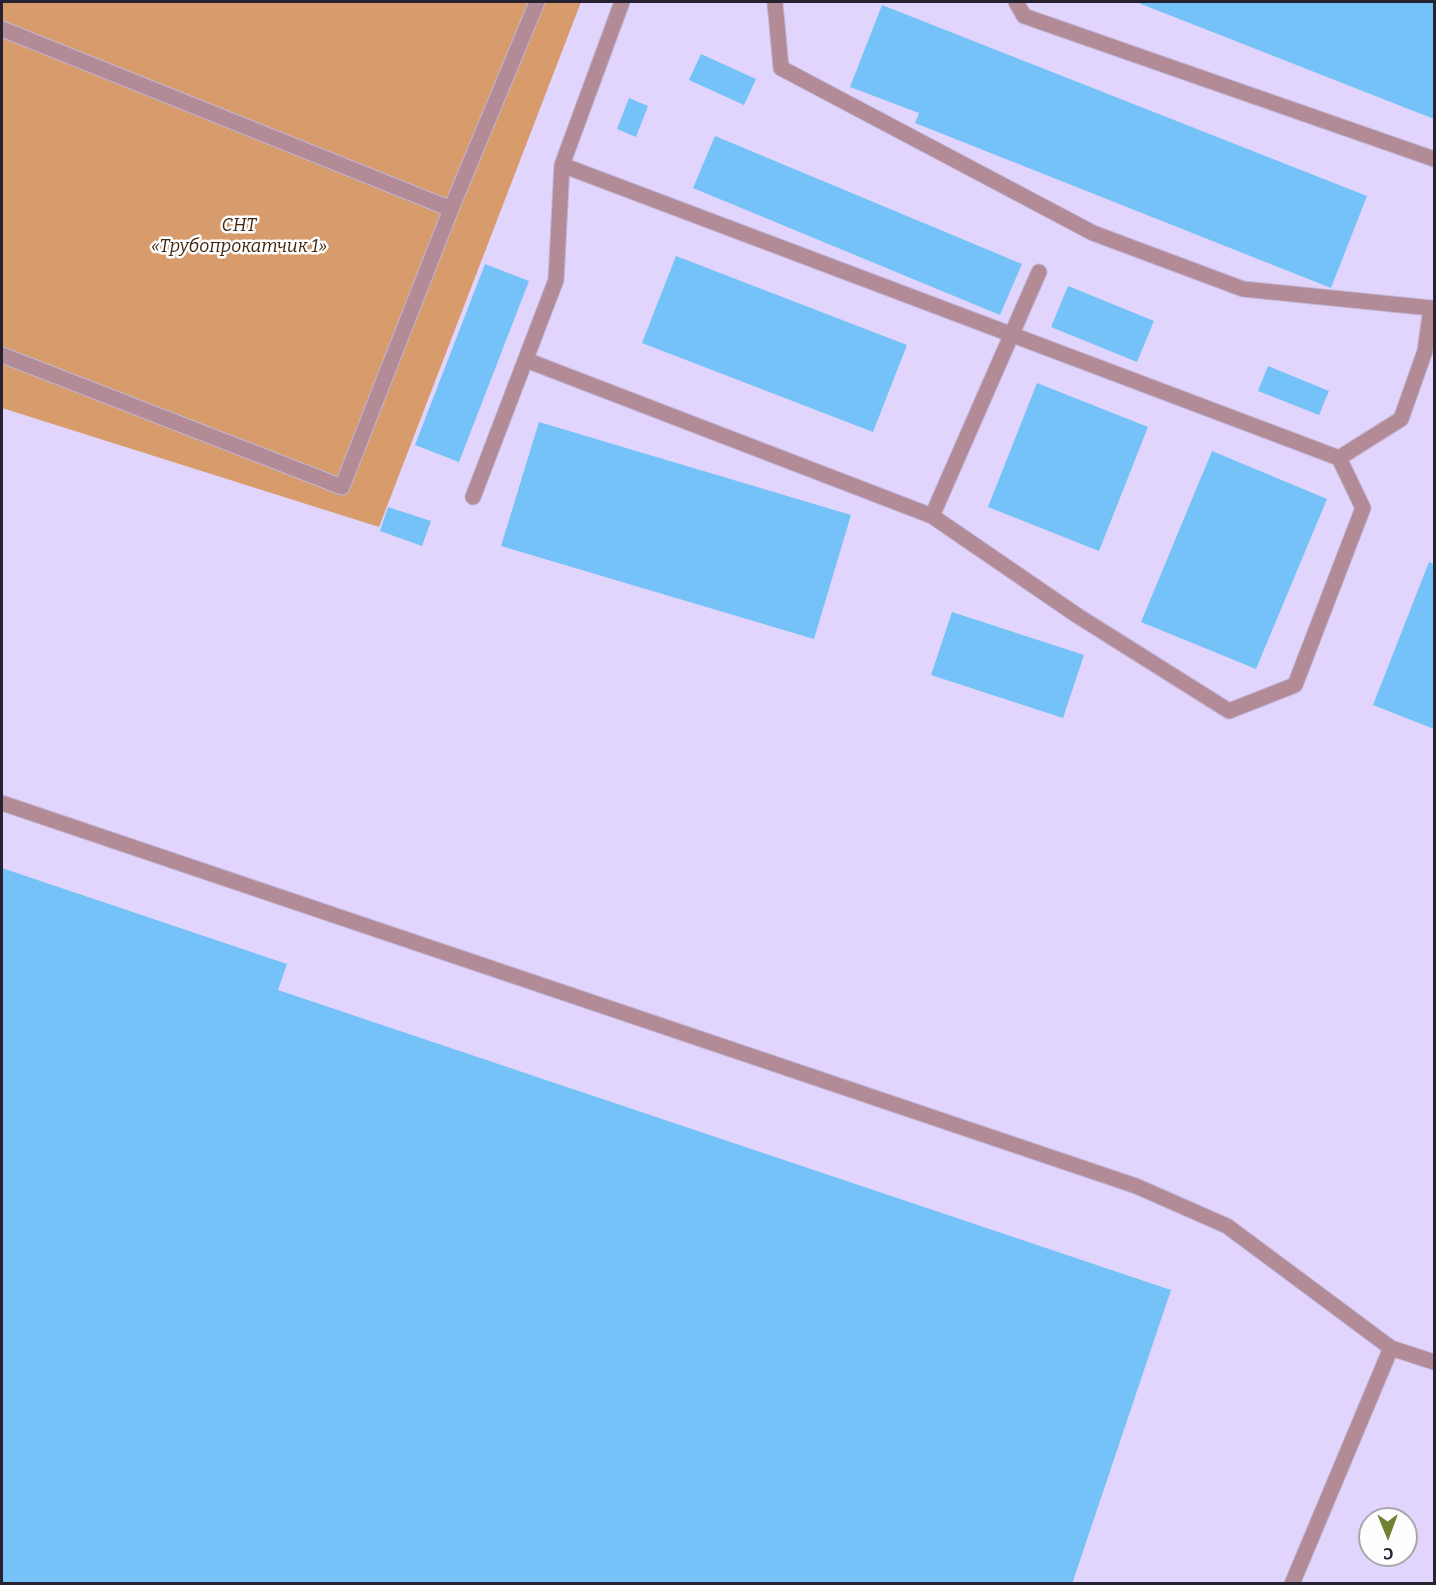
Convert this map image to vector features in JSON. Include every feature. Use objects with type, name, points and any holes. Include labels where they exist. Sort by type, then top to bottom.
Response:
[{"type":"lane","points":[[2,355],[342,487],[451,209],[537,2]]},
{"type":"lane","points":[[474,497],[556,280],[562,165],[622,2]]},
{"type":"lane","points":[[1016,2],[1024,16],[1434,159]]},
{"type":"lane","points":[[776,3],[781,68],[1093,233],[1243,289],[1431,308],[1425,351],[1401,419],[1339,458]]},
{"type":"lane","points":[[2,29],[451,209]]},
{"type":"lane","points":[[526,360],[932,516],[1078,615],[1229,711],[1295,684],[1363,508],[1339,458],[562,165]]},
{"type":"lane","points":[[932,516],[1039,273]]},
{"type":"lane","points":[[2,804],[1136,1186],[1227,1226],[1391,1348],[1434,1362]]},
{"type":"lane","points":[[1292,1584],[1391,1348]]},
{"type":"green space","name":"СНТ «Трубопрокатчик 1»","points":[[2,2],[581,2],[379,527],[2,408]]},
{"type":"building","points":[[1136,2],[1434,2],[1434,119]]},
{"type":"building","points":[[882,5],[1367,196],[1331,288],[915,123],[919,113],[850,87]]},
{"type":"building","points":[[701,54],[756,79],[744,105],[689,80]]},
{"type":"building","points":[[629,98],[648,106],[636,137],[617,129]]},
{"type":"building","points":[[715,136],[1022,264],[1000,315],[693,188]]},
{"type":"building","points":[[676,256],[907,345],[873,432],[642,343]]},
{"type":"building","points":[[485,264],[529,281],[459,462],[415,445]]},
{"type":"building","points":[[1068,286],[1154,321],[1137,362],[1051,327]]},
{"type":"building","points":[[1268,366],[1329,391],[1319,415],[1258,391]]},
{"type":"building","points":[[1037,383],[1148,427],[1099,551],[988,507]]},
{"type":"building","points":[[539,422],[851,515],[814,639],[501,546]]},
{"type":"building","points":[[1212,451],[1327,499],[1256,669],[1141,622]]},
{"type":"building","points":[[388,507],[431,521],[422,546],[380,531]]},
{"type":"building","points":[[1429,562],[1434,564],[1434,729],[1373,705]]},
{"type":"building","points":[[952,612],[1084,655],[1063,718],[931,675]]},
{"type":"building","points":[[2,868],[287,964],[278,990],[1171,1290],[1072,1584],[2,1584]]}]
